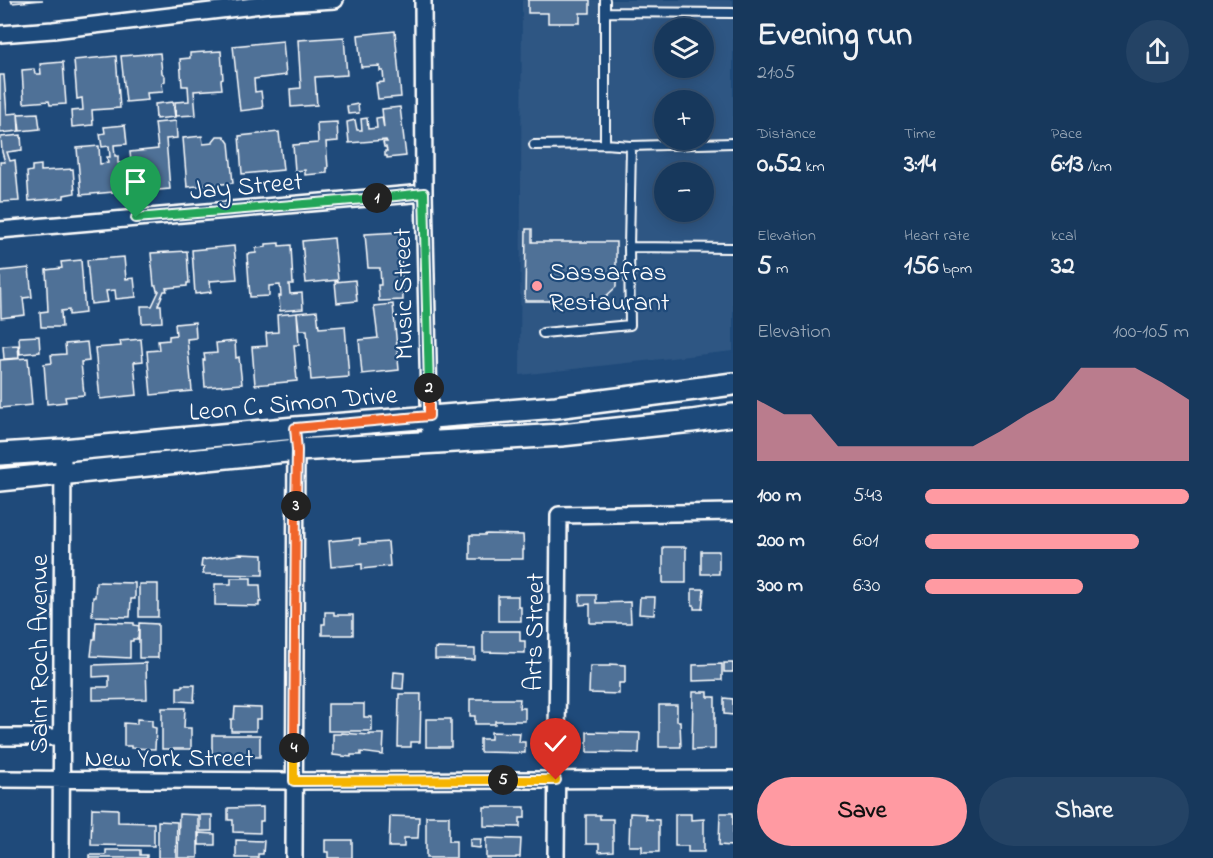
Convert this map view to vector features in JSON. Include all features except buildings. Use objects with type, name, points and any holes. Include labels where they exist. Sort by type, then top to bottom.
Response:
[{"type":"main road","name":"Leon C. Simon Drive","points":[[0,454],[556,407],[729,387]]},
{"type":"main road","points":[[659,424],[729,387]]},
{"type":"main road","points":[[556,407],[561,435]]},
{"type":"main road","name":"Leon C. Simon Drive","points":[[0,480],[297,450],[561,435],[733,415]]},
{"type":"street","points":[[0,34],[270,4],[335,0]]},
{"type":"street","name":"Music Street","points":[[423,0],[424,193],[430,442]]},
{"type":"street","name":"Jay Street","points":[[0,230],[424,193]]},
{"type":"street","points":[[294,858],[297,450],[295,428]]},
{"type":"street","name":"Saint Roch Avenue","points":[[61,858],[63,450]]},
{"type":"street","name":"Arts Street","points":[[556,858],[559,515],[733,512]]},
{"type":"street","name":"New York Street","points":[[0,737],[61,736]]},
{"type":"street","name":"New York Street","points":[[0,780],[733,779]]},
{"type":"lane","points":[[605,0],[605,144]]},
{"type":"lane","points":[[605,12],[733,13]]},
{"type":"lane","points":[[534,145],[733,144]]},
{"type":"lane","points":[[543,333],[630,325],[631,146]]},
{"type":"lane","points":[[629,248],[733,248]]},
{"type":"shaded area","points":[[522,0],[733,0],[733,351],[520,375]]},
{"type":"place","name":"Sassafras Restaurant","points":[[537,286]]},
{"type":"route","points":[[136,218],[424,193],[429,416],[295,428],[297,450],[294,781],[556,780]]}]
